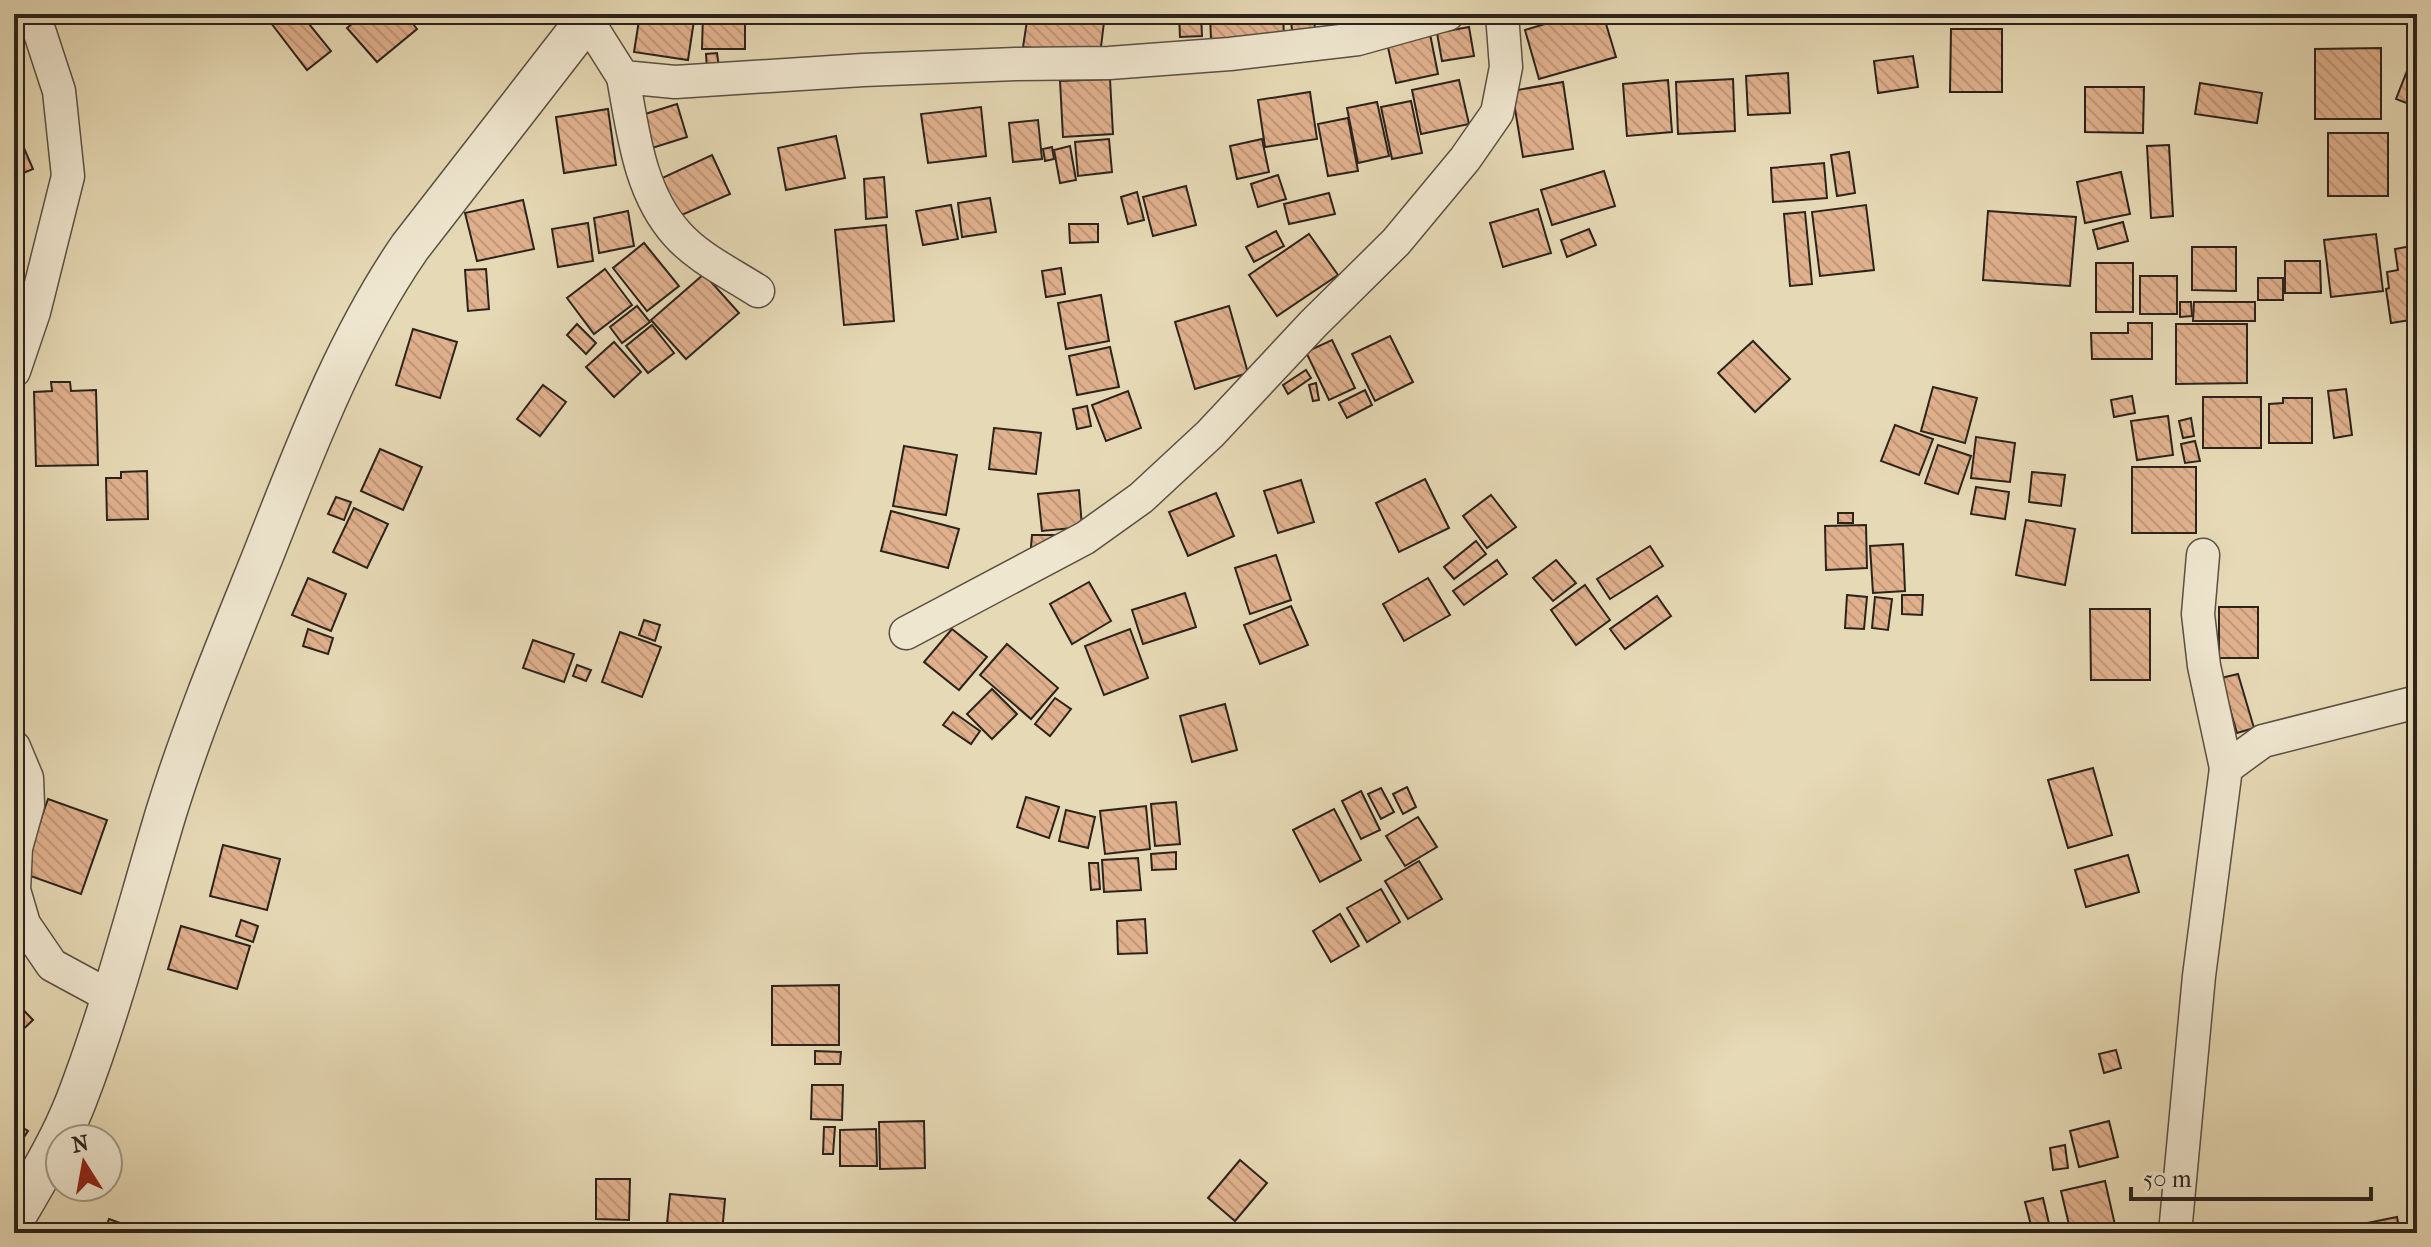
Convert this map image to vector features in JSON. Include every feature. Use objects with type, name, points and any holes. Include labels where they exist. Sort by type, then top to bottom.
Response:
[{"type":"street","points":[[14,371],[34,312],[68,176],[59,91],[40,33],[30,14]]},
{"type":"street","points":[[623,77],[675,82],[863,70],[1109,63],[1230,54],[1358,39],[1448,14]]},
{"type":"street","points":[[906,633],[1085,538],[1141,498],[1210,434],[1313,324],[1396,242],[1465,159],[1497,113],[1506,67],[1502,14]]},
{"type":"street","points":[[14,1219],[75,1103],[111,997],[185,753],[291,483],[357,337],[383,287],[410,247],[589,17],[623,77],[638,154],[651,197],[676,234],[696,251],[758,291]]},
{"type":"street","points":[[2175,1233],[2199,976],[2226,768],[2204,666],[2198,614],[2203,555]]},
{"type":"street","points":[[2226,768],[2263,741],[2417,702]]},
{"type":"street","points":[[14,747],[27,778],[28,805],[16,848],[14,890],[24,924],[52,965],[111,997]]},
{"type":"building","points":[[275,14],[301,14],[331,51],[307,70],[268,19]]},
{"type":"building","points":[[363,14],[405,14],[417,29],[377,62],[347,28]]},
{"type":"building","points":[[640,14],[695,14],[688,60],[634,52]]},
{"type":"building","points":[[703,14],[745,14],[745,49],[702,49]]},
{"type":"building","points":[[1028,14],[1105,14],[1100,55],[1023,47]]},
{"type":"building","points":[[1179,14],[1201,14],[1202,36],[1180,37]]},
{"type":"building","points":[[1210,14],[1283,14],[1284,37],[1211,40]]},
{"type":"building","points":[[1290,14],[1313,14],[1316,34],[1293,37]]},
{"type":"building","points":[[1578,14],[1603,14],[1616,57],[1539,79],[1525,30]]},
{"type":"building","points":[[1878,14],[1925,14],[1925,21],[1878,21]]},
{"type":"building","points":[[2236,14],[2287,14],[2287,22],[2236,22]]},
{"type":"building","points":[[1469,27],[1474,56],[1442,61],[1437,33]]},
{"type":"building","points":[[1951,29],[2002,29],[2002,92],[1950,92]]},
{"type":"building","points":[[1430,34],[1438,74],[1396,83],[1387,43]]},
{"type":"building","points":[[2381,48],[2381,119],[2315,119],[2315,49]]},
{"type":"building","points":[[717,53],[719,68],[707,69],[706,54]]},
{"type":"building","points":[[1913,56],[1918,87],[1878,93],[1874,61]]},
{"type":"building","points":[[2411,61],[2417,64],[2417,107],[2396,99]]},
{"type":"building","points":[[1788,73],[1790,113],[1748,115],[1746,76]]},
{"type":"building","points":[[1110,79],[1113,134],[1063,137],[1060,81]]},
{"type":"building","points":[[1733,79],[1735,131],[1678,134],[1676,82]]},
{"type":"building","points":[[1459,80],[1469,124],[1421,134],[1412,90]]},
{"type":"building","points":[[1668,80],[1672,132],[1627,136],[1623,84]]},
{"type":"building","points":[[1563,82],[1573,149],[1523,157],[1512,91]]},
{"type":"building","points":[[2200,83],[2262,93],[2257,123],[2195,114]]},
{"type":"building","points":[[2085,87],[2144,87],[2143,133],[2085,132]]},
{"type":"building","points":[[1310,92],[1317,139],[1265,147],[1258,100]]},
{"type":"building","points":[[1411,101],[1422,153],[1392,159],[1381,107]]},
{"type":"building","points":[[1377,102],[1389,156],[1358,163],[1347,108]]},
{"type":"building","points":[[677,104],[687,137],[652,148],[642,115]]},
{"type":"building","points":[[981,107],[986,156],[928,163],[921,114]]},
{"type":"building","points":[[608,109],[616,165],[564,173],[556,117]]},
{"type":"building","points":[[1348,118],[1358,171],[1328,176],[1318,124]]},
{"type":"building","points":[[1038,120],[1042,159],[1013,162],[1009,123]]},
{"type":"building","points":[[14,125],[33,169],[14,177]]},
{"type":"building","points":[[2328,133],[2388,133],[2388,196],[2328,196]]},
{"type":"building","points":[[836,136],[845,178],[786,190],[778,148]]},
{"type":"building","points":[[1109,139],[1112,172],[1078,176],[1075,142]]},
{"type":"building","points":[[1262,139],[1269,172],[1237,179],[1230,146]]},
{"type":"building","points":[[2169,145],[2173,216],[2151,218],[2147,146]]},
{"type":"building","points":[[1070,146],[1076,180],[1060,183],[1054,150]]},
{"type":"building","points":[[1052,147],[1054,159],[1045,161],[1043,149]]},
{"type":"building","points":[[1849,152],[1855,193],[1837,196],[1831,155]]},
{"type":"building","points":[[712,155],[730,194],[677,217],[660,179]]},
{"type":"building","points":[[1824,163],[1827,198],[1773,202],[1771,168]]},
{"type":"building","points":[[1604,171],[1615,206],[1552,225],[1541,190]]},
{"type":"building","points":[[2121,172],[2130,214],[2085,223],[2077,182]]},
{"type":"building","points":[[1278,175],[1286,199],[1258,207],[1251,184]]},
{"type":"building","points":[[884,177],[887,217],[866,219],[864,179]]},
{"type":"building","points":[[1186,186],[1196,225],[1153,236],[1143,197]]},
{"type":"building","points":[[1137,192],[1144,220],[1128,224],[1121,197]]},
{"type":"building","points":[[1329,193],[1335,214],[1289,224],[1284,204]]},
{"type":"building","points":[[990,198],[996,232],[962,237],[958,203]]},
{"type":"building","points":[[523,200],[534,249],[477,261],[465,213]]},
{"type":"building","points":[[951,205],[958,239],[923,245],[916,211]]},
{"type":"building","points":[[1866,205],[1874,270],[1820,276],[1812,212]]},
{"type":"building","points":[[1538,209],[1551,253],[1503,267],[1490,223]]},
{"type":"building","points":[[628,211],[634,246],[599,253],[594,218]]},
{"type":"building","points":[[1988,211],[2076,217],[2070,286],[1983,280]]},
{"type":"building","points":[[1805,212],[1812,284],[1790,286],[1784,214]]},
{"type":"building","points":[[2123,222],[2128,241],[2098,249],[2093,230]]},
{"type":"building","points":[[588,223],[593,261],[558,267],[552,229]]},
{"type":"building","points":[[1069,224],[1098,224],[1098,242],[1070,243]]},
{"type":"building","points":[[886,225],[894,321],[844,325],[835,230]]},
{"type":"building","points":[[1589,229],[1596,245],[1567,257],[1561,240]]},
{"type":"building","points":[[1276,231],[1284,246],[1254,262],[1246,247]]},
{"type":"building","points":[[1309,234],[1338,275],[1277,316],[1249,275]]},
{"type":"building","points":[[2376,234],[2383,291],[2331,297],[2324,240]]},
{"type":"building","points":[[644,243],[679,286],[647,311],[613,268]]},
{"type":"building","points":[[2417,245],[2417,319],[2391,323],[2387,272],[2398,270],[2395,249]]},
{"type":"building","points":[[2192,247],[2236,247],[2236,291],[2192,290]]},
{"type":"building","points":[[2285,261],[2320,261],[2321,293],[2285,293]]},
{"type":"building","points":[[2096,263],[2133,263],[2133,312],[2096,312]]},
{"type":"building","points":[[1061,268],[1065,294],[1046,297],[1042,271]]},
{"type":"building","points":[[486,269],[489,309],[468,311],[465,270]]},
{"type":"building","points":[[605,269],[632,305],[594,334],[567,298]]},
{"type":"building","points":[[704,274],[739,313],[686,359],[651,320]]},
{"type":"building","points":[[2140,276],[2177,276],[2177,314],[2140,314]]},
{"type":"building","points":[[2258,278],[2283,278],[2283,300],[2258,300]]},
{"type":"building","points":[[1101,295],[1109,341],[1066,349],[1058,303]]},
{"type":"building","points":[[2180,302],[2191,302],[2192,316],[2180,317]]},
{"type":"building","points":[[2194,302],[2255,302],[2255,321],[2193,321]]},
{"type":"building","points":[[637,306],[650,322],[622,343],[610,327]]},
{"type":"building","points":[[1229,306],[1248,373],[1195,389],[1175,322]]},
{"type":"building","points":[[2128,323],[2152,323],[2152,359],[2092,359],[2091,333],[2128,333]]},
{"type":"building","points":[[577,324],[596,343],[586,354],[567,335]]},
{"type":"building","points":[[2176,324],[2247,324],[2247,383],[2176,384]]},
{"type":"building","points":[[652,325],[674,353],[648,373],[626,346]]},
{"type":"building","points":[[413,329],[457,342],[440,398],[396,385]]},
{"type":"building","points":[[1390,336],[1413,382],[1375,401],[1352,354]]},
{"type":"building","points":[[1332,340],[1355,388],[1329,400],[1306,352]]},
{"type":"building","points":[[1753,341],[1790,379],[1755,412],[1718,373]]},
{"type":"building","points":[[614,342],[641,372],[614,397],[586,367]]},
{"type":"building","points":[[1110,347],[1119,387],[1077,395],[1069,356]]},
{"type":"building","points":[[1306,370],[1311,378],[1288,394],[1283,385]]},
{"type":"building","points":[[51,382],[70,382],[71,391],[96,390],[98,465],[36,466],[34,392],[52,391]]},
{"type":"building","points":[[1316,383],[1319,400],[1313,401],[1309,385]]},
{"type":"building","points":[[543,385],[566,402],[540,436],[517,419]]},
{"type":"building","points":[[1933,387],[1977,398],[1965,443],[1921,431]]},
{"type":"building","points":[[2346,389],[2352,435],[2334,438],[2328,391]]},
{"type":"building","points":[[1365,390],[1372,405],[1347,418],[1339,403]]},
{"type":"building","points":[[1128,391],[1141,428],[1106,441],[1092,405]]},
{"type":"building","points":[[2132,396],[2135,413],[2114,417],[2111,400]]},
{"type":"building","points":[[2203,397],[2261,397],[2261,448],[2203,448]]},
{"type":"building","points":[[2283,398],[2312,398],[2312,443],[2269,443],[2269,404],[2283,403]]},
{"type":"building","points":[[1087,406],[1091,426],[1077,429],[1073,409]]},
{"type":"building","points":[[2168,416],[2173,455],[2137,460],[2131,421]]},
{"type":"building","points":[[2191,418],[2194,436],[2183,438],[2179,421]]},
{"type":"building","points":[[1895,425],[1933,439],[1919,475],[1881,461]]},
{"type":"building","points":[[994,428],[1041,433],[1036,474],[989,469]]},
{"type":"building","points":[[1976,437],[2015,443],[2010,482],[1971,478]]},
{"type":"building","points":[[2195,441],[2200,461],[2185,463],[2181,444]]},
{"type":"building","points":[[1938,445],[1971,456],[1958,494],[1925,483]]},
{"type":"building","points":[[904,446],[957,455],[946,515],[893,506]]},
{"type":"building","points":[[380,449],[422,467],[403,510],[361,491]]},
{"type":"building","points":[[2132,467],[2196,467],[2196,533],[2132,533]]},
{"type":"building","points":[[147,471],[148,519],[107,520],[106,478],[121,478],[121,472]]},
{"type":"building","points":[[2032,472],[2065,475],[2061,506],[2029,502]]},
{"type":"building","points":[[1425,479],[1449,528],[1399,552],[1376,503]]},
{"type":"building","points":[[1301,480],[1314,522],[1278,533],[1264,491]]},
{"type":"building","points":[[2417,483],[2417,501],[2412,501],[2410,484]]},
{"type":"building","points":[[1976,487],[2009,492],[2005,519],[1971,514]]},
{"type":"building","points":[[1079,490],[1082,527],[1042,531],[1038,494]]},
{"type":"building","points":[[1216,493],[1234,536],[1188,556],[1169,512]]},
{"type":"building","points":[[1491,495],[1516,527],[1487,548],[1463,516]]},
{"type":"building","points":[[336,497],[351,502],[344,520],[328,514]]},
{"type":"building","points":[[354,508],[388,524],[367,568],[333,552]]},
{"type":"building","points":[[891,511],[959,529],[948,568],[881,551]]},
{"type":"building","points":[[1838,513],[1853,513],[1853,523],[1838,523]]},
{"type":"building","points":[[2026,520],[2075,529],[2065,585],[2016,575]]},
{"type":"building","points":[[1866,525],[1867,568],[1826,570],[1825,526]]},
{"type":"building","points":[[1032,535],[1057,535],[1057,547],[1031,547]]},
{"type":"building","points":[[1476,541],[1486,554],[1454,579],[1444,567]]},
{"type":"building","points":[[1903,544],[1905,591],[1873,593],[1870,546]]},
{"type":"building","points":[[1650,546],[1663,566],[1610,599],[1597,579]]},
{"type":"building","points":[[1276,555],[1291,600],[1250,614],[1235,568]]},
{"type":"building","points":[[1497,560],[1507,574],[1464,605],[1453,591]]},
{"type":"building","points":[[1556,560],[1576,583],[1553,601],[1533,578]]},
{"type":"building","points":[[308,578],[346,594],[331,631],[292,615]]},
{"type":"building","points":[[1428,578],[1450,615],[1404,641],[1383,604]]},
{"type":"building","points":[[1089,582],[1111,621],[1072,644],[1050,604]]},
{"type":"building","points":[[1585,585],[1610,620],[1576,645],[1551,610]]},
{"type":"building","points":[[1185,593],[1196,627],[1143,644],[1132,610]]},
{"type":"building","points":[[1847,595],[1867,597],[1864,629],[1845,628]]},
{"type":"building","points":[[1902,595],[1923,595],[1922,615],[1902,614]]},
{"type":"building","points":[[1657,596],[1671,616],[1625,649],[1610,629]]},
{"type":"building","points":[[1875,597],[1892,599],[1888,630],[1872,628]]},
{"type":"building","points":[[1291,606],[1308,645],[1260,664],[1244,625]]},
{"type":"building","points":[[2219,607],[2258,607],[2258,658],[2219,658]]},
{"type":"building","points":[[2090,609],[2150,609],[2150,680],[2091,680]]},
{"type":"building","points":[[644,620],[660,625],[655,641],[639,635]]},
{"type":"building","points":[[308,629],[333,638],[328,654],[303,646]]},
{"type":"building","points":[[952,629],[987,657],[959,690],[924,662]]},
{"type":"building","points":[[1130,629],[1148,678],[1104,695],[1085,646]]},
{"type":"building","points":[[620,632],[661,647],[642,697],[602,682]]},
{"type":"building","points":[[533,640],[574,654],[564,682],[523,668]]},
{"type":"building","points":[[1007,644],[1058,688],[1031,719],[980,675]]},
{"type":"building","points":[[577,665],[591,670],[586,681],[573,676]]},
{"type":"building","points":[[2238,674],[2254,728],[2237,733],[2221,678]]},
{"type":"building","points":[[992,689],[1017,714],[992,739],[967,714]]},
{"type":"building","points":[[1055,698],[1071,709],[1050,736],[1035,724]]},
{"type":"building","points":[[1225,704],[1237,750],[1192,762],[1180,716]]},
{"type":"building","points":[[953,712],[980,731],[971,744],[943,725]]},
{"type":"building","points":[[2093,768],[2112,835],[2068,848],[2048,780]]},
{"type":"building","points":[[1407,787],[1416,807],[1403,814],[1393,794]]},
{"type":"building","points":[[1381,788],[1394,812],[1381,819],[1368,794]]},
{"type":"building","points":[[1361,791],[1380,830],[1361,839],[1342,801]]},
{"type":"building","points":[[1026,797],[1059,807],[1049,838],[1017,827]]},
{"type":"building","points":[[48,799],[107,820],[81,894],[22,873]]},
{"type":"building","points":[[1176,802],[1180,844],[1155,846],[1151,804]]},
{"type":"building","points":[[1146,806],[1150,849],[1105,854],[1100,811]]},
{"type":"building","points":[[1334,809],[1361,860],[1320,882],[1293,830]]},
{"type":"building","points":[[1066,810],[1095,817],[1088,848],[1059,841]]},
{"type":"building","points":[[1418,817],[1437,847],[1405,866],[1386,836]]},
{"type":"building","points":[[223,845],[280,859],[267,910],[210,896]]},
{"type":"building","points":[[1176,852],[1176,869],[1152,870],[1151,854]]},
{"type":"building","points":[[2128,855],[2139,892],[2086,907],[2075,870]]},
{"type":"building","points":[[1138,858],[1141,890],[1104,892],[1102,860]]},
{"type":"building","points":[[1419,861],[1442,899],[1408,919],[1385,881]]},
{"type":"building","points":[[1089,863],[1098,863],[1100,889],[1091,890]]},
{"type":"building","points":[[1381,889],[1400,922],[1367,942],[1347,908]]},
{"type":"building","points":[[1340,914],[1359,946],[1331,962],[1313,931]]},
{"type":"building","points":[[1145,919],[1147,953],[1118,954],[1117,921]]},
{"type":"building","points":[[241,920],[258,926],[253,942],[236,936]]},
{"type":"building","points":[[181,926],[250,946],[237,989],[168,969]]},
{"type":"building","points":[[839,985],[839,1045],[772,1045],[772,986]]},
{"type":"building","points":[[14,1000],[33,1020],[14,1038]]},
{"type":"building","points":[[2116,1050],[2121,1068],[2104,1073],[2099,1054]]},
{"type":"building","points":[[815,1051],[841,1052],[840,1064],[815,1064]]},
{"type":"building","points":[[812,1085],[843,1085],[842,1120],[811,1119]]},
{"type":"building","points":[[924,1121],[925,1168],[880,1169],[879,1122]]},
{"type":"building","points":[[2109,1121],[2118,1157],[2079,1167],[2070,1131]]},
{"type":"building","points":[[14,1122],[28,1131],[14,1152]]},
{"type":"building","points":[[824,1127],[835,1127],[833,1154],[823,1154]]},
{"type":"building","points":[[876,1129],[877,1166],[840,1166],[840,1130]]},
{"type":"building","points":[[2065,1145],[2068,1168],[2053,1170],[2050,1148]]},
{"type":"building","points":[[1240,1160],[1267,1183],[1235,1221],[1208,1198]]},
{"type":"building","points":[[596,1179],[630,1179],[629,1220],[596,1219]]},
{"type":"building","points":[[2105,1181],[2115,1225],[2071,1233],[2061,1191]]},
{"type":"building","points":[[670,1194],[725,1199],[722,1233],[666,1233]]},
{"type":"building","points":[[2043,1198],[2051,1232],[2033,1233],[2025,1202]]},
{"type":"building","points":[[2397,1217],[2400,1233],[2358,1233],[2357,1225]]},
{"type":"building","points":[[109,1219],[147,1233],[104,1233]]}]
